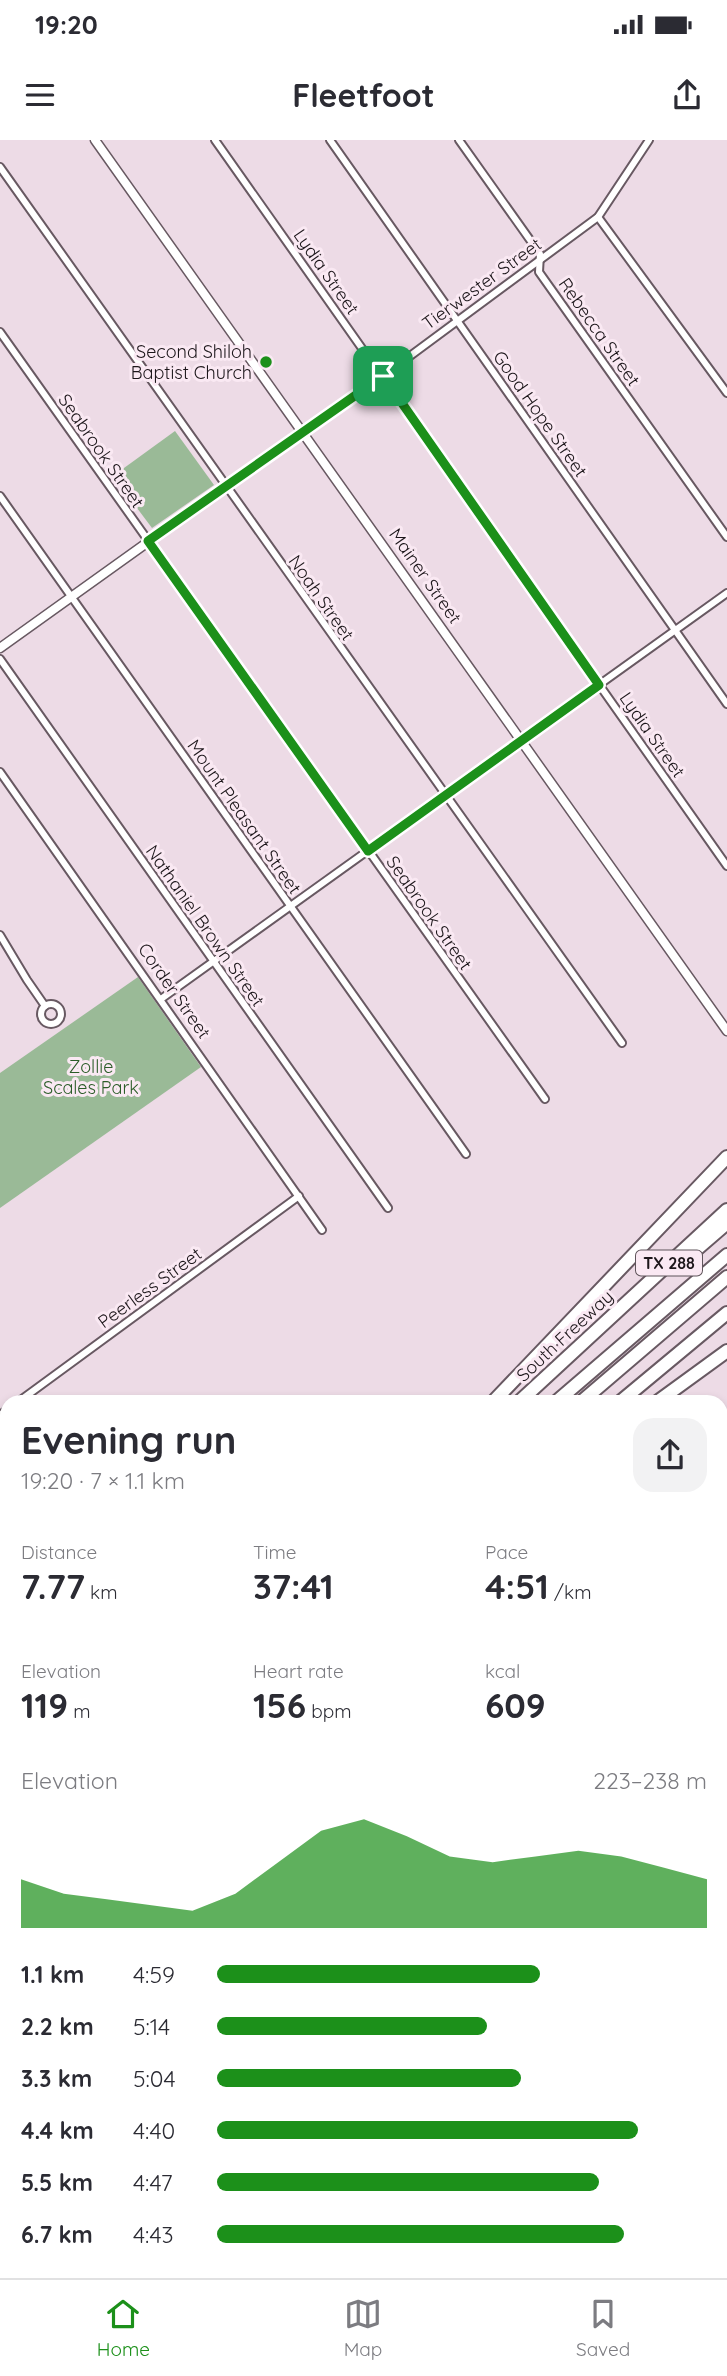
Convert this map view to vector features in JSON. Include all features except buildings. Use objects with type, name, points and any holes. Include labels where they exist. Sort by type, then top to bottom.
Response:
[{"type":"highway","points":[[500,1395],[727,1157]]},
{"type":"highway","name":"South Freeway","points":[[527,1395],[727,1210]]},
{"type":"highway","points":[[612,1317],[727,1223]]},
{"type":"highway","points":[[705,1273],[727,1244]]},
{"type":"highway","points":[[564,1395],[727,1255]]},
{"type":"highway","points":[[589,1395],[727,1276]]},
{"type":"highway","points":[[625,1362],[649,1351],[727,1285]]},
{"type":"highway","points":[[628,1395],[727,1313]]},
{"type":"highway","points":[[667,1395],[727,1351]]},
{"type":"street","name":"Mainer Street","points":[[95,140],[727,1031]]},
{"type":"street","name":"Lydia Street","points":[[215,140],[727,866]]},
{"type":"street","name":"Good Hope Street","points":[[330,140],[727,704]]},
{"type":"street","name":"Rebecca Street","points":[[458,140],[540,254],[539,272],[727,537]]},
{"type":"street","name":"Tierwester Street","points":[[0,648],[383,376],[598,218],[649,140]]},
{"type":"street","name":"Noah Street","points":[[0,167],[444,796],[622,1043]]},
{"type":"street","points":[[598,218],[727,393]]},
{"type":"street","name":"Seabrook Street","points":[[0,332],[545,1099]]},
{"type":"street","name":"Mount Pleasant Street","points":[[0,496],[466,1154]]},
{"type":"street","points":[[161,999],[727,593]]},
{"type":"street","name":"Nathaniel Brown Street","points":[[0,659],[388,1208]]},
{"type":"street","name":"Corder Street","points":[[0,772],[322,1230]]},
{"type":"street","points":[[0,935],[46,1006]]},
{"type":"street","name":"Peerless Street","points":[[28,1395],[299,1196]]},
{"type":"green space","points":[[175,431],[214,485],[152,528],[113,476]]},
{"type":"green space","name":"Zollie Scales Park","points":[[138,977],[201,1067],[0,1208],[0,1073]]},
{"type":"place","name":"Second Shiloh Baptist Church","points":[[266,362]]},
{"type":"route","points":[[383,376],[599,685],[368,851],[148,541],[383,376]]}]
